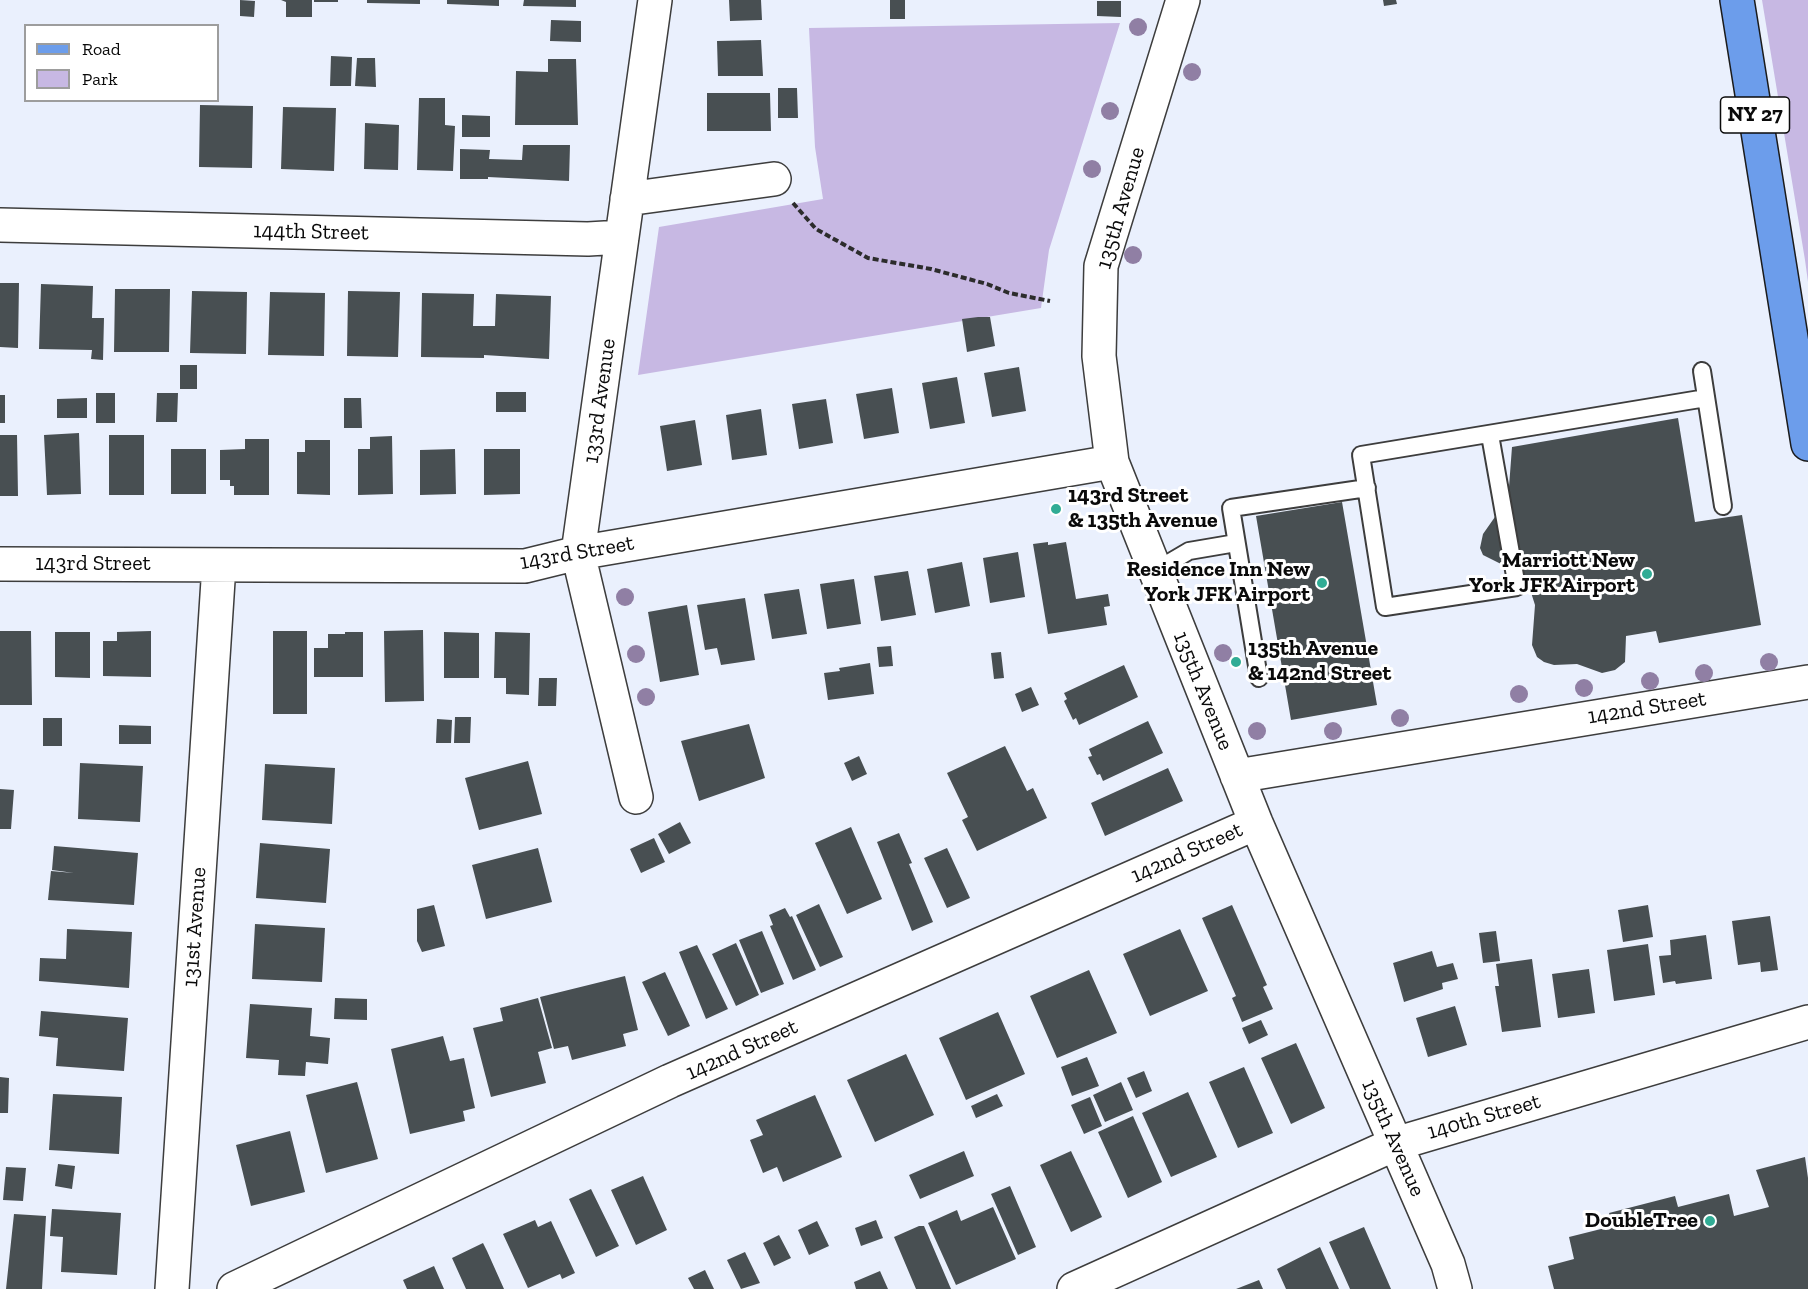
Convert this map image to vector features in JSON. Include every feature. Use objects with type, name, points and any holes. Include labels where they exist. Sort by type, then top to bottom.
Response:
[{"type":"main road","name":"NY 27","points":[[1737,0],[1808,444]]},
{"type":"street","name":"133rd Avenue","points":[[636,798],[578,552],[655,0]]},
{"type":"street","name":"135th Avenue","points":[[1183,0],[1101,266],[1099,356],[1112,462],[1256,823],[1448,1264],[1455,1289]]},
{"type":"street","points":[[627,199],[782,189]]},
{"type":"street","name":"144th Street","points":[[0,225],[588,239],[622,237]]},
{"type":"street","name":"143rd Street","points":[[0,564],[525,566],[578,552],[1112,462]]},
{"type":"street","name":"131st Avenue","points":[[172,1289],[219,564]]},
{"type":"street","name":"142nd Street","points":[[1237,776],[1808,682]]},
{"type":"street","name":"142nd Street","points":[[234,1289],[670,1082],[1256,823]]},
{"type":"street","name":"140th Street","points":[[1074,1289],[1117,1280],[1395,1144],[1808,1022]]},
{"type":"lane","points":[[1702,371],[1723,506]]},
{"type":"lane","points":[[1490,435],[1517,587],[1386,607],[1361,455],[1706,398]]},
{"type":"lane","points":[[1259,678],[1231,508],[1367,489]]},
{"type":"lane","points":[[1155,571],[1189,551],[1236,543]]},
{"type":"path","points":[[782,189],[816,229],[868,258],[931,269],[987,284],[1009,293],[1050,301]]},
{"type":"green space","points":[[1762,0],[1808,0],[1808,282],[1805,260]]},
{"type":"green space","points":[[1120,23],[1049,250],[1041,308],[638,375],[659,227],[823,199],[815,147],[809,28]]},
{"type":"building","points":[[240,0],[255,1],[254,17],[240,16]]},
{"type":"building","points":[[281,0],[312,0],[312,17],[286,17],[286,2]]},
{"type":"building","points":[[314,0],[338,0],[338,2],[314,2]]},
{"type":"building","points":[[367,0],[420,0],[420,4],[367,3]]},
{"type":"building","points":[[447,0],[499,0],[499,6],[447,4]]},
{"type":"building","points":[[524,0],[576,0],[576,7],[523,6]]},
{"type":"building","points":[[729,0],[761,0],[762,20],[730,21]]},
{"type":"building","points":[[890,0],[905,0],[905,19],[890,19]]},
{"type":"building","points":[[1383,0],[1396,0],[1397,4],[1384,6]]},
{"type":"building","points":[[1097,1],[1121,1],[1121,17],[1097,16]]},
{"type":"building","points":[[551,20],[581,21],[581,42],[550,41]]},
{"type":"building","points":[[761,40],[763,76],[718,76],[717,41]]},
{"type":"building","points":[[331,56],[352,57],[351,86],[330,86]]},
{"type":"building","points":[[357,58],[375,58],[376,87],[355,86]]},
{"type":"building","points":[[548,59],[576,59],[578,125],[515,125],[516,71],[548,72]]},
{"type":"building","points":[[778,88],[797,88],[798,118],[778,118]]},
{"type":"building","points":[[707,93],[770,93],[771,131],[707,131]]},
{"type":"building","points":[[419,98],[445,98],[445,125],[455,126],[453,171],[417,170]]},
{"type":"building","points":[[200,105],[253,106],[252,168],[199,167]]},
{"type":"building","points":[[283,107],[336,108],[334,171],[281,169]]},
{"type":"building","points":[[462,115],[490,116],[490,137],[462,137]]},
{"type":"building","points":[[365,123],[399,125],[398,170],[364,169]]},
{"type":"building","points":[[523,145],[570,145],[569,181],[488,177],[488,179],[460,179],[460,149],[490,150],[489,159],[522,160]]},
{"type":"building","points":[[0,283],[19,283],[18,348],[0,347]]},
{"type":"building","points":[[41,284],[93,286],[92,318],[104,318],[103,360],[91,359],[92,350],[39,349]]},
{"type":"building","points":[[115,289],[170,289],[169,352],[114,352]]},
{"type":"building","points":[[192,291],[247,292],[246,354],[190,353]]},
{"type":"building","points":[[348,291],[400,292],[398,357],[347,356]]},
{"type":"building","points":[[270,292],[325,293],[324,356],[268,355]]},
{"type":"building","points":[[422,293],[474,294],[473,326],[495,326],[496,294],[551,296],[549,359],[484,355],[484,358],[421,357]]},
{"type":"building","points":[[990,317],[995,346],[967,352],[962,319]]},
{"type":"building","points":[[180,365],[197,365],[197,389],[180,389]]},
{"type":"building","points":[[1019,367],[1026,411],[992,417],[984,373]]},
{"type":"building","points":[[957,377],[965,423],[930,429],[922,383]]},
{"type":"building","points":[[892,388],[899,433],[864,439],[856,394]]},
{"type":"building","points":[[496,392],[526,392],[526,412],[496,412]]},
{"type":"building","points":[[96,393],[115,393],[115,423],[96,423]]},
{"type":"building","points":[[157,393],[178,393],[177,422],[156,422]]},
{"type":"building","points":[[0,395],[5,395],[5,423],[0,423]]},
{"type":"building","points":[[87,398],[87,418],[57,418],[57,399]]},
{"type":"building","points":[[344,398],[361,398],[362,428],[344,428]]},
{"type":"building","points":[[826,399],[833,443],[799,449],[792,404]]},
{"type":"building","points":[[761,409],[767,455],[732,460],[726,415]]},
{"type":"building","name":"Marriott New York JFK Airport","points":[[1678,418],[1695,522],[1742,515],[1761,625],[1659,643],[1656,631],[1626,636],[1625,662],[1615,670],[1602,673],[1577,664],[1554,665],[1544,662],[1537,657],[1532,645],[1535,605],[1528,583],[1521,574],[1483,555],[1480,548],[1483,534],[1497,514],[1509,487],[1512,447]]},
{"type":"building","points":[[695,420],[702,465],[667,471],[660,426]]},
{"type":"building","points":[[79,433],[81,494],[47,495],[44,435]]},
{"type":"building","points":[[0,435],[17,435],[18,496],[0,496]]},
{"type":"building","points":[[109,435],[144,435],[144,495],[109,495]]},
{"type":"building","points":[[392,436],[393,494],[358,495],[358,449],[370,449],[370,437]]},
{"type":"building","points":[[245,439],[269,439],[269,495],[234,495],[234,486],[230,486],[230,480],[220,480],[220,450],[245,449]]},
{"type":"building","points":[[305,440],[330,440],[330,495],[297,494],[297,452],[305,452]]},
{"type":"building","points":[[171,449],[206,449],[206,494],[171,494]]},
{"type":"building","points":[[455,449],[456,494],[420,495],[420,450]]},
{"type":"building","points":[[484,449],[520,449],[520,494],[484,495]]},
{"type":"building","points":[[1342,502],[1377,705],[1291,720],[1256,516]]},
{"type":"building","points":[[1048,542],[1048,545],[1066,542],[1076,599],[1108,594],[1110,606],[1104,607],[1107,625],[1048,634],[1033,544]]},
{"type":"building","points":[[1018,552],[1025,597],[990,603],[983,558]]},
{"type":"building","points":[[962,562],[970,606],[935,613],[927,569]]},
{"type":"building","points":[[908,571],[916,615],[881,621],[874,576]]},
{"type":"building","points":[[854,579],[861,624],[827,629],[820,584]]},
{"type":"building","points":[[799,589],[807,634],[772,639],[764,594]]},
{"type":"building","points":[[745,598],[755,660],[721,665],[717,648],[705,650],[697,605]]},
{"type":"building","points":[[687,605],[699,675],[660,682],[648,612]]},
{"type":"building","points":[[423,630],[424,701],[385,702],[384,631]]},
{"type":"building","points":[[0,631],[31,631],[32,705],[0,705]]},
{"type":"building","points":[[151,631],[151,677],[103,676],[103,641],[117,641],[117,632]]},
{"type":"building","points":[[273,631],[307,631],[307,714],[273,714]]},
{"type":"building","points":[[55,632],[90,632],[90,678],[55,677]]},
{"type":"building","points":[[345,632],[363,632],[363,677],[314,677],[314,648],[328,648],[328,634],[345,634]]},
{"type":"building","points":[[444,632],[479,633],[479,678],[444,678]]},
{"type":"building","points":[[495,632],[530,633],[529,695],[506,694],[506,678],[494,678]]},
{"type":"building","points":[[891,646],[893,666],[879,667],[877,647]]},
{"type":"building","points":[[1001,652],[1004,678],[994,679],[991,653]]},
{"type":"building","points":[[870,663],[874,694],[828,700],[824,673]]},
{"type":"building","points":[[1124,665],[1138,697],[1079,725],[1076,718],[1073,720],[1064,701],[1067,699],[1064,693]]},
{"type":"building","points":[[539,678],[557,678],[556,706],[538,706]]},
{"type":"building","points":[[1031,687],[1039,705],[1022,712],[1015,694]]},
{"type":"building","points":[[455,717],[471,717],[470,743],[454,743]]},
{"type":"building","points":[[43,718],[62,718],[62,746],[43,746]]},
{"type":"building","points":[[437,719],[452,720],[451,743],[436,743]]},
{"type":"building","points":[[1148,721],[1163,753],[1103,781],[1100,774],[1097,775],[1088,757],[1092,756],[1089,749]]},
{"type":"building","points":[[749,724],[765,778],[699,801],[681,741]]},
{"type":"building","points":[[119,725],[151,726],[151,744],[119,744]]},
{"type":"building","points":[[1005,746],[1027,791],[1033,788],[1047,818],[977,851],[962,820],[968,817],[947,773]]},
{"type":"building","points":[[859,756],[867,774],[852,781],[844,763]]},
{"type":"building","points":[[528,761],[542,814],[479,830],[465,778]]},
{"type":"building","points":[[80,763],[143,766],[140,822],[78,819]]},
{"type":"building","points":[[265,764],[335,768],[332,824],[262,820]]},
{"type":"building","points":[[1168,768],[1183,801],[1105,836],[1091,803]]},
{"type":"building","points":[[0,789],[14,790],[11,829],[0,829]]},
{"type":"building","points":[[680,822],[691,843],[669,854],[658,834]]},
{"type":"building","points":[[851,827],[882,899],[847,914],[815,843]]},
{"type":"building","points":[[899,833],[933,922],[912,931],[877,842]]},
{"type":"building","points":[[654,838],[665,862],[641,873],[630,849]]},
{"type":"building","points":[[260,843],[330,849],[326,903],[256,898]]},
{"type":"building","points":[[54,846],[138,853],[134,905],[48,900],[51,871],[74,873],[52,870]]},
{"type":"building","points":[[538,848],[552,902],[486,919],[472,865]]},
{"type":"building","points":[[947,848],[970,898],[947,908],[924,858]]},
{"type":"building","points":[[819,904],[843,957],[820,967],[796,915]]},
{"type":"building","points":[[434,905],[445,946],[422,952],[417,941],[417,909]]},
{"type":"building","points":[[1232,905],[1267,985],[1263,987],[1273,1009],[1242,1022],[1232,998],[1236,996],[1202,918]]},
{"type":"building","points":[[1648,905],[1653,937],[1623,942],[1618,910]]},
{"type":"building","points":[[785,908],[790,917],[792,916],[816,970],[793,980],[770,926],[773,925],[769,915]]},
{"type":"building","points":[[1770,916],[1778,970],[1761,972],[1760,962],[1738,965],[1732,921]]},
{"type":"building","points":[[255,924],[325,928],[322,982],[252,979]]},
{"type":"building","points":[[67,929],[132,932],[129,988],[39,981],[40,958],[66,959]]},
{"type":"building","points":[[1180,929],[1208,991],[1150,1016],[1123,954]]},
{"type":"building","points":[[762,931],[784,984],[761,993],[739,940]]},
{"type":"building","points":[[1496,931],[1500,961],[1483,963],[1479,933]]},
{"type":"building","points":[[1706,935],[1712,979],[1676,984],[1675,981],[1663,983],[1659,956],[1671,955],[1670,940]]},
{"type":"building","points":[[736,943],[759,995],[736,1006],[712,954]]},
{"type":"building","points":[[1648,944],[1655,995],[1614,1001],[1607,950]]},
{"type":"building","points":[[697,945],[728,1009],[706,1019],[679,952]]},
{"type":"building","points":[[1432,951],[1437,967],[1453,963],[1458,979],[1442,983],[1443,989],[1404,1002],[1393,963]]},
{"type":"building","points":[[1532,959],[1541,1027],[1502,1032],[1495,986],[1499,986],[1496,964]]},
{"type":"building","points":[[1589,969],[1595,1013],[1558,1018],[1552,974]]},
{"type":"building","points":[[1089,970],[1117,1033],[1057,1058],[1030,996]]},
{"type":"building","points":[[665,972],[690,1026],[668,1036],[642,982]]},
{"type":"building","points":[[625,976],[638,1030],[623,1034],[626,1046],[572,1060],[568,1046],[554,1049],[540,997]]},
{"type":"building","points":[[335,998],[367,999],[367,1020],[334,1019]]},
{"type":"building","points":[[538,998],[552,1048],[538,1052],[546,1083],[491,1097],[473,1028],[503,1021],[500,1008]]},
{"type":"building","points":[[250,1004],[312,1008],[310,1036],[330,1038],[328,1064],[306,1062],[305,1076],[278,1075],[279,1060],[246,1058]]},
{"type":"building","points":[[1455,1006],[1467,1045],[1428,1057],[1416,1018]]},
{"type":"building","points":[[41,1011],[128,1018],[124,1071],[56,1066],[58,1038],[39,1036]]},
{"type":"building","points":[[998,1012],[1025,1074],[966,1100],[939,1038]]},
{"type":"building","points":[[1261,1020],[1268,1035],[1249,1044],[1242,1028]]},
{"type":"building","points":[[443,1036],[450,1061],[464,1058],[475,1108],[463,1111],[465,1121],[410,1134],[391,1049]]},
{"type":"building","points":[[1296,1043],[1325,1108],[1291,1124],[1261,1058]]},
{"type":"building","points":[[906,1054],[934,1115],[875,1142],[847,1080]]},
{"type":"building","points":[[1087,1057],[1099,1086],[1072,1096],[1061,1067]]},
{"type":"building","points":[[1244,1067],[1273,1133],[1238,1148],[1209,1082]]},
{"type":"building","points":[[1144,1071],[1152,1091],[1136,1098],[1127,1078]]},
{"type":"building","points":[[0,1077],[9,1078],[8,1113],[0,1113]]},
{"type":"building","points":[[357,1082],[378,1159],[326,1173],[306,1095]]},
{"type":"building","points":[[1121,1082],[1133,1110],[1105,1122],[1093,1095]]},
{"type":"building","points":[[1188,1092],[1217,1157],[1171,1177],[1142,1113]]},
{"type":"building","points":[[53,1094],[122,1097],[119,1154],[49,1150]]},
{"type":"building","points":[[997,1094],[1003,1106],[976,1118],[971,1106]]},
{"type":"building","points":[[815,1095],[842,1157],[783,1182],[777,1167],[763,1173],[750,1140],[763,1135],[756,1120]]},
{"type":"building","points":[[1090,1097],[1102,1126],[1084,1134],[1071,1105]]},
{"type":"building","points":[[1133,1116],[1162,1182],[1128,1198],[1098,1132]]},
{"type":"building","points":[[290,1131],[305,1192],[251,1206],[236,1145]]},
{"type":"building","points":[[964,1151],[974,1176],[920,1199],[909,1175]]},
{"type":"building","points":[[1071,1151],[1102,1217],[1071,1232],[1040,1165]]},
{"type":"building","name":"DoubleTree","points":[[1805,1157],[1808,1178],[1808,1289],[1554,1289],[1548,1266],[1574,1259],[1569,1237],[1613,1226],[1609,1213],[1675,1196],[1678,1207],[1729,1194],[1734,1216],[1769,1207],[1756,1170]]},
{"type":"building","points":[[58,1164],[75,1166],[72,1189],[55,1186]]},
{"type":"building","points":[[6,1167],[26,1168],[23,1201],[3,1200]]},
{"type":"building","points":[[643,1176],[667,1230],[636,1245],[611,1190]]},
{"type":"building","points":[[1010,1186],[1036,1247],[1018,1255],[991,1194]]},
{"type":"building","points":[[591,1189],[619,1246],[596,1257],[569,1199]]},
{"type":"building","points":[[993,1207],[1016,1259],[956,1285],[928,1223],[957,1210],[961,1221]]},
{"type":"building","points":[[52,1209],[121,1213],[117,1275],[61,1272],[63,1237],[50,1236]]},
{"type":"building","points":[[14,1214],[46,1216],[42,1289],[6,1289]]},
{"type":"building","points":[[535,1220],[538,1227],[551,1221],[575,1273],[562,1279],[560,1274],[528,1288],[503,1234]]},
{"type":"building","points":[[876,1220],[883,1238],[861,1246],[855,1228]]},
{"type":"building","points":[[817,1221],[829,1246],[809,1255],[798,1230]]},
{"type":"building","points":[[924,1226],[951,1289],[916,1289],[894,1237]]},
{"type":"building","points":[[1364,1227],[1391,1289],[1350,1289],[1329,1242]]},
{"type":"building","points":[[779,1235],[791,1258],[774,1266],[763,1243]]},
{"type":"building","points":[[483,1243],[504,1289],[466,1289],[452,1258]]},
{"type":"building","points":[[1320,1247],[1339,1289],[1286,1289],[1277,1269]]},
{"type":"building","points":[[745,1252],[760,1283],[741,1289],[727,1260]]},
{"type":"building","points":[[434,1266],[444,1289],[407,1289],[403,1280]]},
{"type":"building","points":[[705,1270],[714,1289],[694,1289],[688,1278]]},
{"type":"building","points":[[880,1271],[888,1289],[856,1289],[854,1282]]},
{"type":"building","points":[[1259,1280],[1263,1289],[1236,1289]]},
{"type":"place","name":"143rd Street & 135th Avenue","points":[[1056,509]]},
{"type":"place","name":"Marriott New York JFK Airport","points":[[1647,574]]},
{"type":"place","name":"Residence Inn New York JFK Airport","points":[[1322,583]]},
{"type":"place","name":"135th Avenue & 142nd Street","points":[[1236,662]]},
{"type":"place","name":"DoubleTree","points":[[1710,1221]]}]
